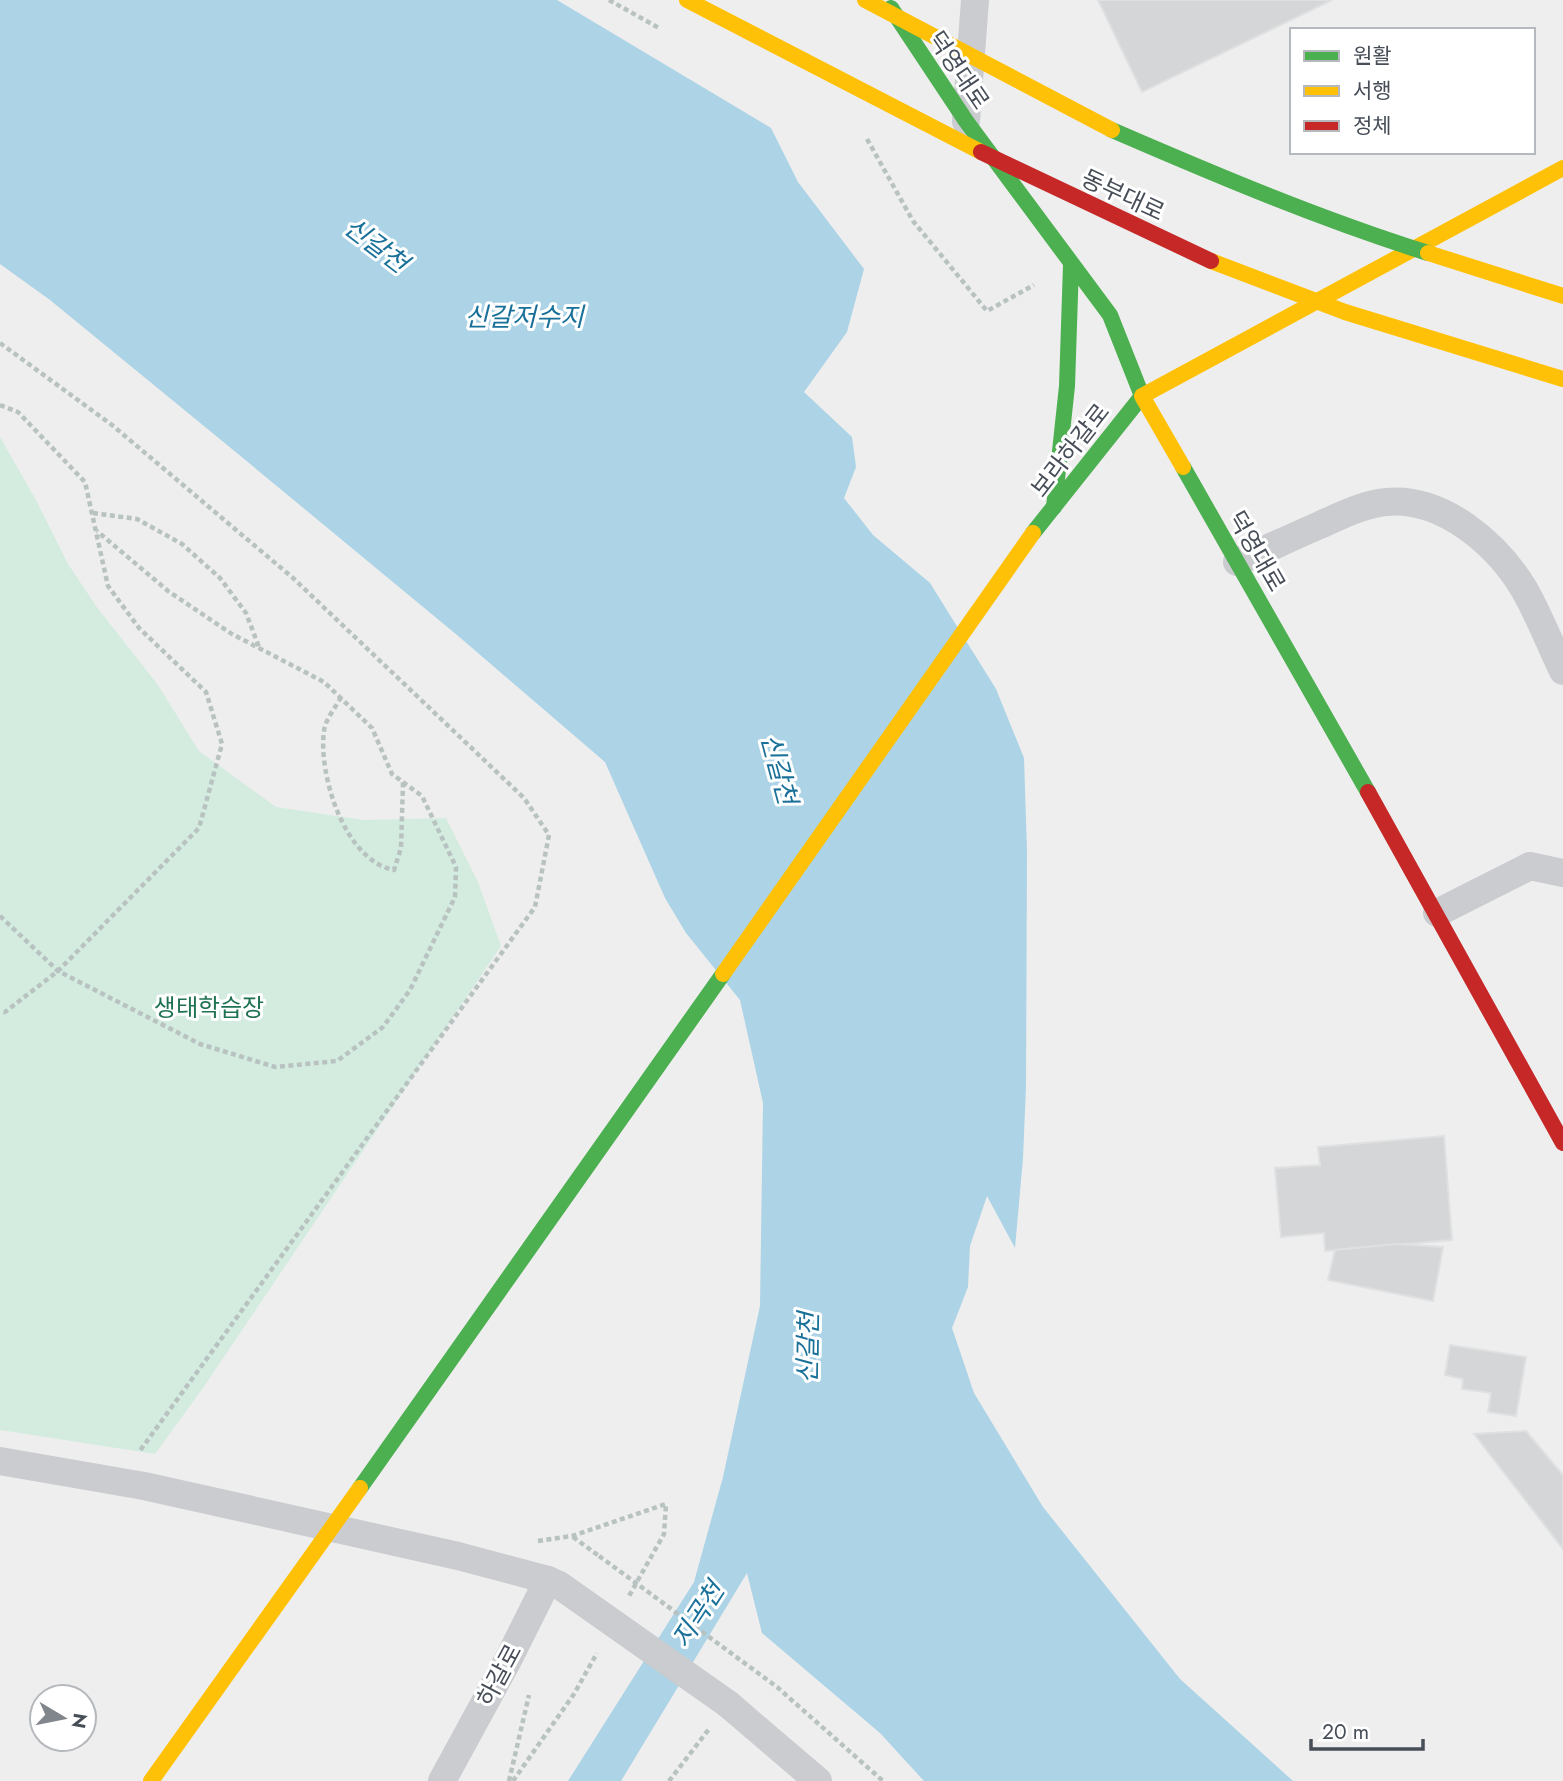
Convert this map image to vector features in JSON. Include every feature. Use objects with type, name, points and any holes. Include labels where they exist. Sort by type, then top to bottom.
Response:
[{"type":"main road","name":"동부대로","points":[[687,0],[1025,175],[1218,264],[1372,320],[1563,379]]},
{"type":"main road","points":[[865,0],[1099,124],[1251,190],[1380,238],[1563,296]]},
{"type":"main road","name":"덕영대로","points":[[886,0],[965,121],[1110,315],[1142,396],[1437,913],[1563,1143]]},
{"type":"main road","points":[[1142,396],[1563,168]]},
{"type":"main road","points":[[1054,508],[1065,426],[1071,332],[1071,265]]},
{"type":"main road","name":"보라하갈로","points":[[151,1781],[1033,533],[1142,396]]},
{"type":"street","points":[[965,121],[975,0]]},
{"type":"street","points":[[1237,562],[1345,514],[1384,502],[1408,502],[1430,507],[1452,518],[1483,540],[1509,568],[1524,589],[1563,671]]},
{"type":"street","points":[[1437,913],[1530,866],[1563,873]]},
{"type":"street","points":[[0,1461],[144,1486],[458,1556],[553,1582],[728,1704],[802,1776]]},
{"type":"street","name":"하갈로","points":[[442,1781],[553,1582]]},
{"type":"path","points":[[609,0],[670,34]]},
{"type":"path","points":[[862,129],[913,221],[987,311],[1071,265]]},
{"type":"path","points":[[0,343],[112,425],[293,578],[524,798],[548,835],[535,907],[134,1459]]},
{"type":"path","points":[[0,405],[18,412],[85,482],[108,586],[139,628],[206,692],[222,744],[199,828],[58,971],[5,1012],[0,1011]]},
{"type":"path","points":[[93,513],[137,519],[182,544],[220,578],[246,613],[260,649]]},
{"type":"path","points":[[0,916],[58,971],[200,1044],[275,1067],[337,1061],[383,1027],[411,990],[455,897],[456,867],[422,796],[393,774],[372,728],[324,682],[232,634],[168,591],[97,531]]},
{"type":"path","points":[[341,698],[324,728],[323,766],[329,792],[351,838],[380,867],[394,870],[401,848],[403,782]]},
{"type":"path","points":[[666,1504],[572,1536],[777,1687],[883,1781]]},
{"type":"path","points":[[508,1660],[530,1689],[509,1781]]},
{"type":"path","points":[[669,1781],[728,1704]]},
{"type":"green space","name":"생태학습장","points":[[0,437],[68,564],[96,606],[158,685],[199,751],[276,807],[364,820],[446,818],[478,882],[501,946],[203,1388],[155,1454],[0,1430]]},
{"type":"water","points":[[0,0],[557,0],[771,128],[798,182],[864,269],[847,332],[804,392],[852,437],[856,467],[844,498],[873,535],[930,583],[996,689],[1024,758],[1027,851],[1026,1086],[1015,1248],[987,1196],[970,1246],[968,1287],[952,1328],[974,1393],[1043,1507],[1180,1679],[1293,1781],[924,1781],[880,1733],[762,1633],[747,1573],[621,1781],[568,1781],[694,1582],[723,1477],[760,1306],[763,1103],[740,1000],[686,933],[665,898],[605,762],[457,635],[232,449],[50,300],[0,264]]},
{"type":"building","points":[[1098,0],[1332,0],[1142,92]]},
{"type":"building","points":[[1444,1136],[1452,1240],[1325,1251],[1324,1233],[1281,1237],[1275,1168],[1320,1165],[1318,1147]]},
{"type":"building","points":[[1396,1244],[1443,1247],[1433,1301],[1328,1280],[1335,1250]]},
{"type":"building","points":[[1450,1345],[1526,1357],[1516,1416],[1488,1412],[1491,1393],[1462,1389],[1463,1379],[1445,1375]]},
{"type":"building","points":[[1526,1431],[1563,1475],[1563,1549],[1474,1434]]},
{"type":"traffic: fast","points":[[891,8],[966,121],[1110,315],[1142,396],[1033,533]]},
{"type":"traffic: fast","points":[[1112,130],[1308,211],[1428,253]]},
{"type":"traffic: fast","points":[[1054,507],[1067,386],[1071,265]]},
{"type":"traffic: fast","points":[[1183,467],[1368,792]]},
{"type":"traffic: fast","points":[[360,1488],[723,974]]},
{"type":"traffic: slow","points":[[687,0],[981,152]]},
{"type":"traffic: slow","points":[[865,0],[1112,130]]},
{"type":"traffic: slow","points":[[1183,467],[1142,396],[1563,168]]},
{"type":"traffic: slow","points":[[1428,253],[1563,296]]},
{"type":"traffic: slow","points":[[1211,261],[1345,312],[1563,379]]},
{"type":"traffic: slow","points":[[723,974],[1033,533]]},
{"type":"traffic: slow","points":[[151,1781],[360,1488]]},
{"type":"traffic: jam","points":[[981,152],[1211,261]]},
{"type":"traffic: jam","points":[[1368,792],[1563,1143]]},
{"type":"water label","name":"신갈천","points":[[376,245]]},
{"type":"water label","name":"신갈저수지","points":[[524,317]]},
{"type":"water label","name":"신갈천","points":[[779,769]]},
{"type":"water label","name":"신갈천","points":[[808,1348]]},
{"type":"water label","name":"지곡천","points":[[698,1615]]}]
